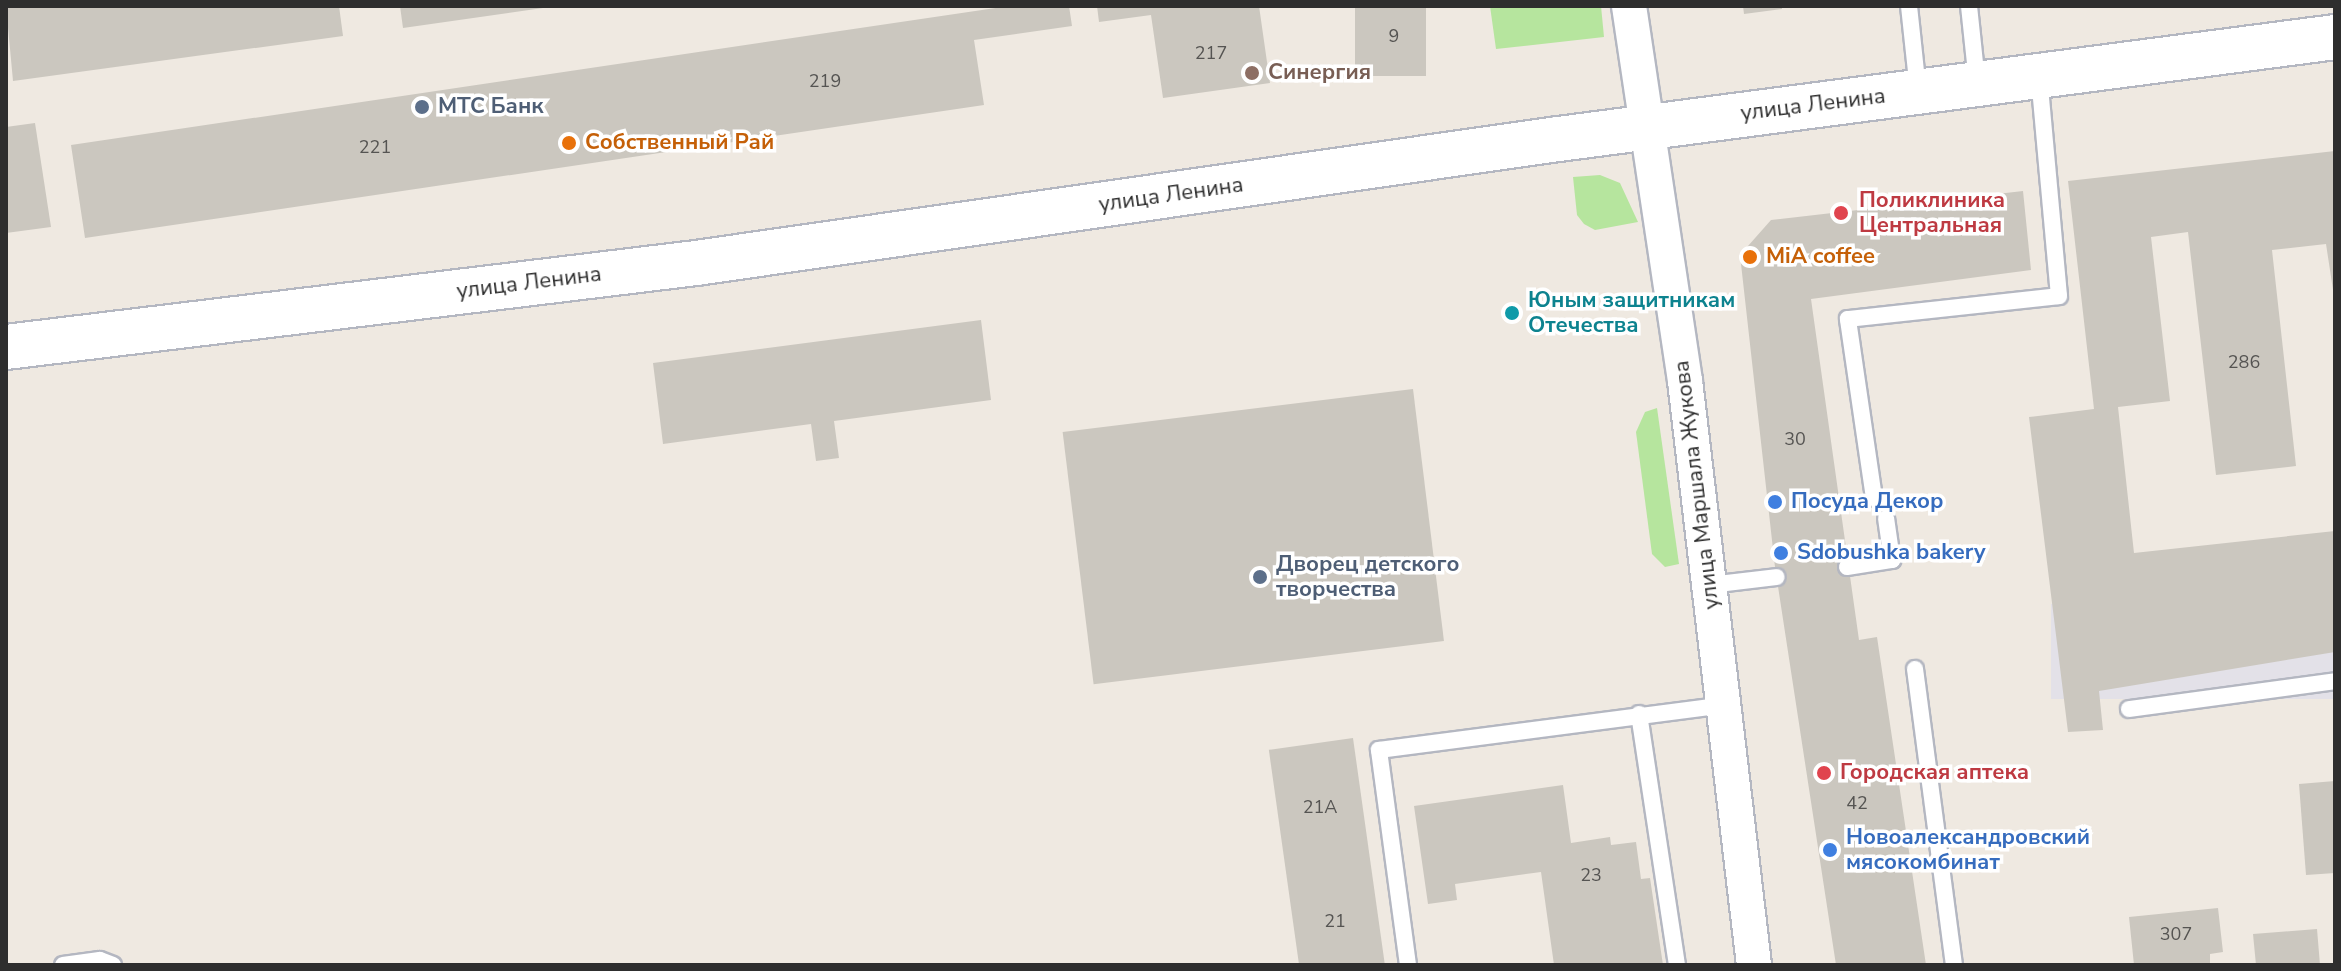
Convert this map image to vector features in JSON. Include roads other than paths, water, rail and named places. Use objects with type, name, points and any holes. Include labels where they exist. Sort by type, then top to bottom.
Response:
[{"type":"main road","name":"улица Ленина","points":[[6,347],[696,263],[1918,91],[2335,37]]},
{"type":"street","name":"улица Маршала Жукова","points":[[1629,6],[1709,585],[1754,965]]},
{"type":"lane","points":[[1909,6],[1918,91]]},
{"type":"lane","points":[[1969,6],[1977,84]]},
{"type":"lane","points":[[1874,498],[1848,319],[2059,296],[2039,76]]},
{"type":"lane","points":[[1847,567],[1892,560],[1886,518]]},
{"type":"lane","points":[[1709,585],[1777,577]]},
{"type":"lane","points":[[1915,669],[1954,965]]},
{"type":"lane","points":[[2129,709],[2335,681]]},
{"type":"lane","points":[[1408,965],[1379,750],[1724,705]]},
{"type":"lane","points":[[1639,714],[1677,965]]},
{"type":"lane","points":[[63,965],[100,960],[113,965]]},
{"type":"place","name":"Синергия","points":[[1252,73]]},
{"type":"place","name":"МТС Банк","points":[[422,107]]},
{"type":"place","name":"Собственный Рай","points":[[569,143]]},
{"type":"place","name":"Поликлиника Центральная","points":[[1841,213]]},
{"type":"place","name":"MiA coffee","points":[[1750,257]]},
{"type":"place","name":"Юным защитникам Отечества","points":[[1512,313]]},
{"type":"place","name":"Посуда Декор","points":[[1775,502]]},
{"type":"place","name":"Sdobushka bakery","points":[[1781,553]]},
{"type":"place","name":"Дворец детского творчества","points":[[1260,577]]},
{"type":"place","name":"Городская аптека","points":[[1824,773]]},
{"type":"place","name":"Новоалександровский мясокомбинат","points":[[1830,850]]}]
